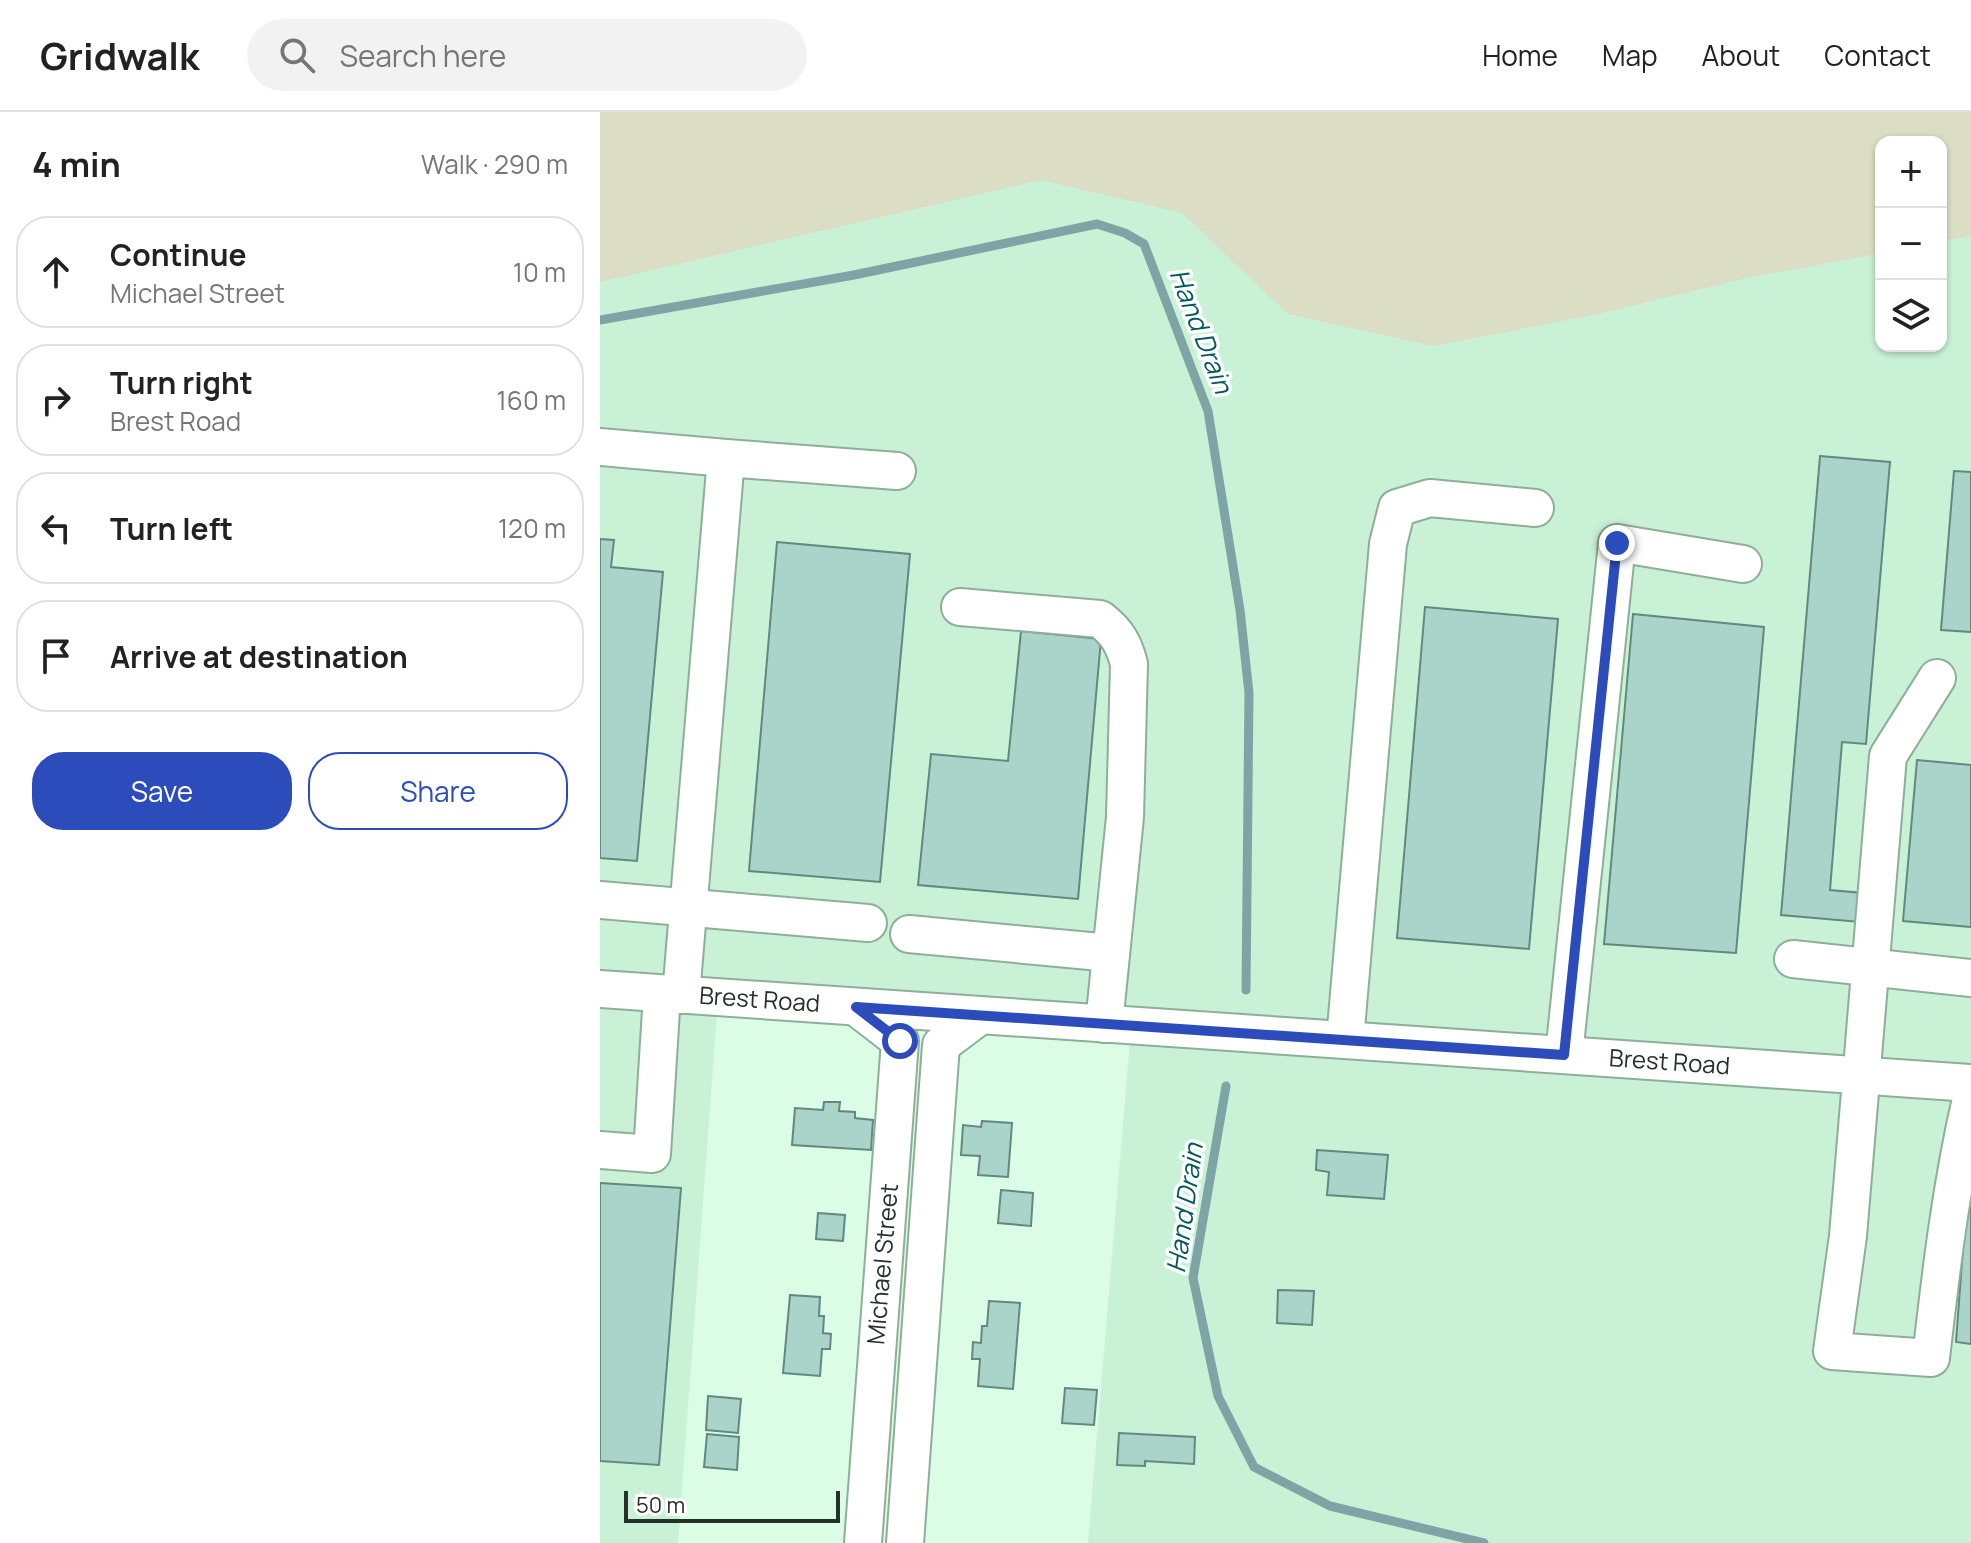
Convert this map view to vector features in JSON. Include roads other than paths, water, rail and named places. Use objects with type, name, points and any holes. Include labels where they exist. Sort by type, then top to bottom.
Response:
[{"type":"street","points":[[600,447],[897,471]]},
{"type":"street","points":[[600,1150],[652,1154],[671,994],[688,908],[726,458]]},
{"type":"street","points":[[1345,1040],[1388,544],[1397,508],[1430,498],[1535,508]]},
{"type":"street","points":[[1564,1055],[1617,543],[1743,564]]},
{"type":"street","points":[[960,607],[1100,619],[1113,629],[1124,646],[1129,664],[1125,817],[1104,1024]]},
{"type":"street","points":[[1937,678],[1888,756],[1848,1236],[1832,1351],[1931,1358],[1948,1211],[1971,1099]]},
{"type":"street","points":[[600,900],[868,923]]},
{"type":"street","points":[[909,934],[1111,953]]},
{"type":"street","points":[[1793,959],[1971,978]]},
{"type":"street","name":"Brest Road","points":[[600,989],[1971,1083]]},
{"type":"street","name":"Michael Street","points":[[856,1007],[900,1041],[863,1543]]},
{"type":"street","name":"Michael Street","points":[[905,1543],[941,1045],[981,1015]]},
{"type":"waterway","name":"Hand Drain","points":[[600,320],[854,275],[1097,224],[1125,233],[1144,244],[1208,411],[1240,610],[1249,693],[1246,990]]},
{"type":"waterway","name":"Hand Drain","points":[[1226,1086],[1193,1278],[1218,1396],[1254,1467],[1330,1506],[1484,1543]]}]
